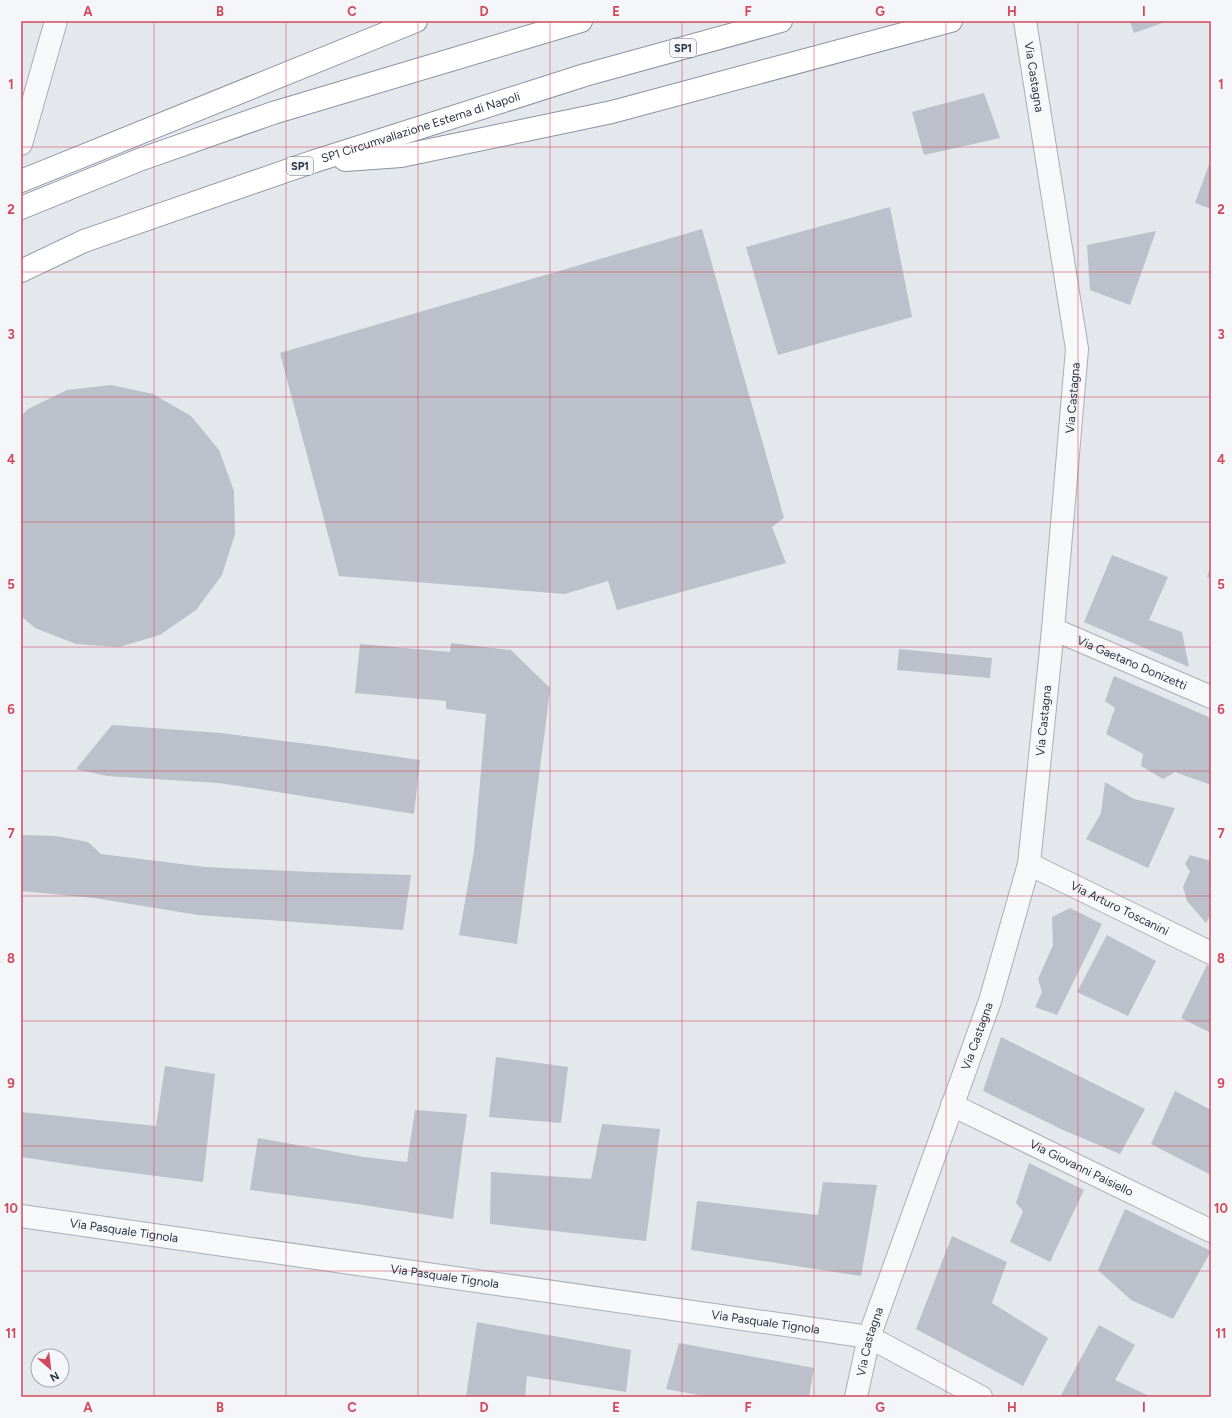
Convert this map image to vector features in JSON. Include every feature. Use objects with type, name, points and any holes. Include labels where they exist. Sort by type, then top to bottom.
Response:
[{"type":"highway","points":[[21,181],[416,21]]},
{"type":"highway","points":[[21,208],[139,160],[273,113],[581,21]]},
{"type":"highway","name":"SP1 Circumvallazione Esterna di Napoli","points":[[21,271],[84,241],[312,162],[585,75],[781,21]]},
{"type":"highway","points":[[312,162],[401,156],[612,112],[952,21]]},
{"type":"street","points":[[21,144],[56,21]]},
{"type":"street","name":"Via Castagna","points":[[856,1397],[869,1337],[990,1001],[1029,864],[1053,629],[1077,349],[1025,21]]},
{"type":"street","name":"Via Gaetano Donizetti","points":[[1053,629],[1211,697]]},
{"type":"street","name":"Via Arturo Toscanini","points":[[1029,864],[1211,954]]},
{"type":"street","name":"Via Giovanni Paisiello","points":[[952,1105],[1211,1231]]},
{"type":"street","name":"Via Pasquale Tignola","points":[[21,1216],[869,1337]]},
{"type":"street","points":[[869,1337],[981,1397]]},
{"type":"building","points":[[1130,21],[1168,21],[1134,33]]},
{"type":"building","points":[[984,93],[1000,138],[924,155],[912,112]]},
{"type":"building","points":[[1211,159],[1211,209],[1195,203]]},
{"type":"building","points":[[890,207],[912,317],[778,355],[746,247]]},
{"type":"building","points":[[702,229],[784,518],[772,527],[786,563],[617,610],[608,581],[565,594],[339,576],[280,353]]},
{"type":"building","points":[[1156,231],[1130,305],[1090,290],[1087,245]]},
{"type":"building","points":[[111,385],[153,394],[191,416],[219,450],[234,491],[235,534],[222,575],[196,610],[160,635],[119,647],[76,644],[35,628],[21,616],[21,416],[28,409],[67,390]]},
{"type":"building","points":[[1112,555],[1168,577],[1149,620],[1182,632],[1189,667],[1084,622]]},
{"type":"building","points":[[1211,566],[1211,578],[1207,577]]},
{"type":"building","points":[[451,643],[511,650],[550,688],[517,944],[459,935],[474,851],[486,714],[446,709],[446,701],[355,693],[360,644],[450,652]]},
{"type":"building","points":[[899,649],[992,658],[990,678],[897,670]]},
{"type":"building","points":[[1114,676],[1211,718],[1211,785],[1175,772],[1163,779],[1141,766],[1143,754],[1106,734],[1115,708],[1105,701]]},
{"type":"building","points":[[112,725],[221,733],[420,760],[414,814],[218,783],[107,776],[76,769]]},
{"type":"building","points":[[1105,782],[1134,799],[1175,808],[1148,868],[1086,839],[1101,813]]},
{"type":"building","points":[[21,835],[56,836],[88,842],[101,854],[205,867],[411,875],[403,930],[198,915],[94,898],[21,891]]},
{"type":"building","points":[[1190,855],[1211,861],[1211,913],[1206,923],[1187,901],[1183,887],[1190,871],[1185,864]]},
{"type":"building","points":[[1070,908],[1102,924],[1057,1015],[1035,1007],[1042,992],[1038,979],[1053,945],[1052,917]]},
{"type":"building","points":[[1107,935],[1156,961],[1128,1016],[1077,992]]},
{"type":"building","points":[[1207,965],[1211,967],[1211,1033],[1181,1018]]},
{"type":"building","points":[[1001,1037],[1145,1109],[1120,1154],[1063,1130],[983,1091]]},
{"type":"building","points":[[496,1057],[568,1067],[561,1123],[489,1117]]},
{"type":"building","points":[[165,1066],[215,1074],[203,1182],[21,1157],[21,1112],[156,1126]]},
{"type":"building","points":[[1175,1091],[1211,1110],[1211,1175],[1151,1144]]},
{"type":"building","points":[[415,1110],[467,1114],[453,1219],[357,1204],[250,1190],[258,1138],[364,1157],[407,1162]]},
{"type":"building","points":[[602,1124],[660,1129],[646,1241],[490,1224],[491,1172],[591,1179]]},
{"type":"building","points":[[1029,1163],[1084,1190],[1050,1262],[1010,1242],[1023,1211],[1016,1203]]},
{"type":"building","points":[[823,1182],[877,1185],[861,1276],[691,1250],[697,1201],[818,1215]]},
{"type":"building","points":[[1125,1209],[1211,1251],[1173,1319],[1131,1300],[1098,1270]]},
{"type":"building","points":[[952,1236],[1007,1262],[992,1303],[1048,1338],[1023,1386],[916,1329]]},
{"type":"building","points":[[477,1322],[631,1350],[626,1392],[527,1376],[525,1397],[466,1397]]},
{"type":"building","points":[[1099,1325],[1135,1345],[1115,1380],[1149,1397],[1060,1397]]},
{"type":"building","points":[[679,1343],[814,1368],[809,1397],[709,1397],[666,1389]]}]
